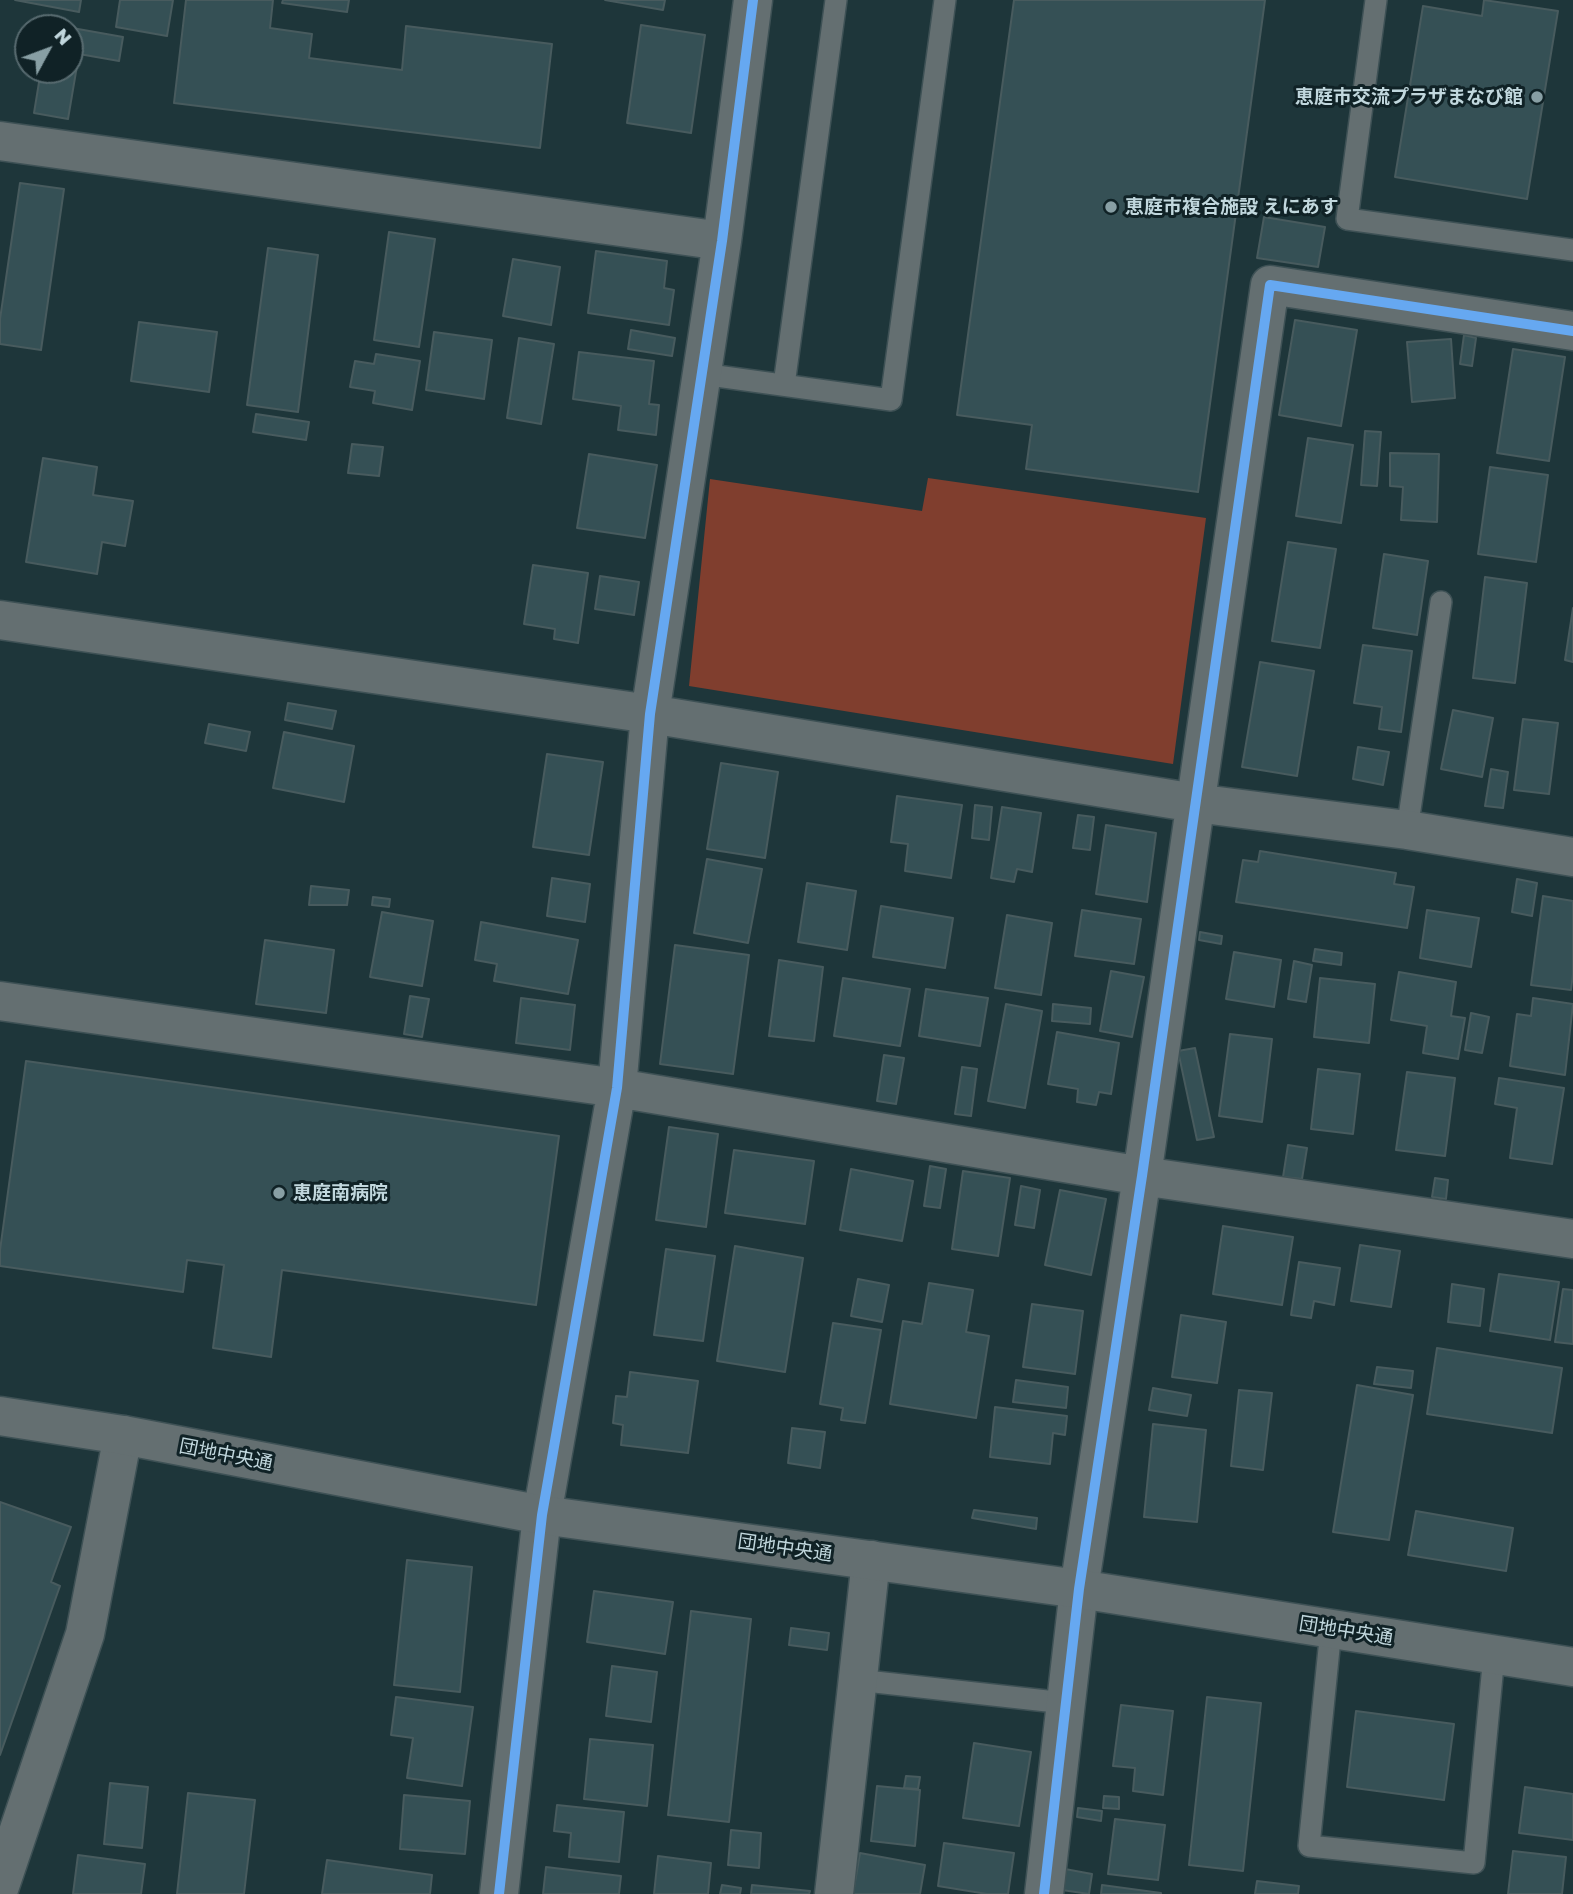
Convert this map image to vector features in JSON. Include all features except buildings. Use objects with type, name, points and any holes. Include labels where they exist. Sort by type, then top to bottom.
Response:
[{"type":"street","points":[[499,1894],[542,1515],[617,1088],[650,714],[722,241],[753,0]]},
{"type":"street","points":[[0,141],[722,241]]},
{"type":"street","points":[[1044,1894],[1079,1589],[1142,1176],[1270,285],[1573,331]]},
{"type":"street","points":[[0,620],[650,714],[1195,803],[1407,830],[1573,857]]},
{"type":"street","points":[[0,1001],[617,1088],[1142,1176],[1573,1240]]},
{"type":"street","name":"団地中央通","points":[[0,1416],[123,1436],[542,1515],[1079,1589],[1573,1667]]},
{"type":"street","points":[[0,1886],[85,1634],[123,1436]]},
{"type":"street","points":[[834,1894],[870,1560]]},
{"type":"lane","points":[[784,385],[836,0]]},
{"type":"lane","points":[[702,374],[891,400],[944,0]]},
{"type":"lane","points":[[1376,0],[1347,219],[1573,250]]},
{"type":"lane","points":[[1407,830],[1441,602]]},
{"type":"lane","points":[[1331,1629],[1309,1846],[1474,1863],[1494,1655]]},
{"type":"lane","points":[[856,1680],[1065,1703]]},
{"type":"shaded area","points":[[928,478],[1206,518],[1173,764],[689,686],[710,479],[922,511]]},
{"type":"cycle path","points":[[499,1894],[542,1515],[617,1088],[650,714],[722,241],[753,0]]},
{"type":"cycle path","points":[[1044,1894],[1079,1589],[1142,1176],[1270,285],[1573,331]]},
{"type":"place","name":"恵庭市交流プラザまなび館","points":[[1537,97]]},
{"type":"place","name":"恵庭市複合施設 えにあす","points":[[1111,207]]},
{"type":"place","name":"恵庭南病院","points":[[279,1193]]}]
